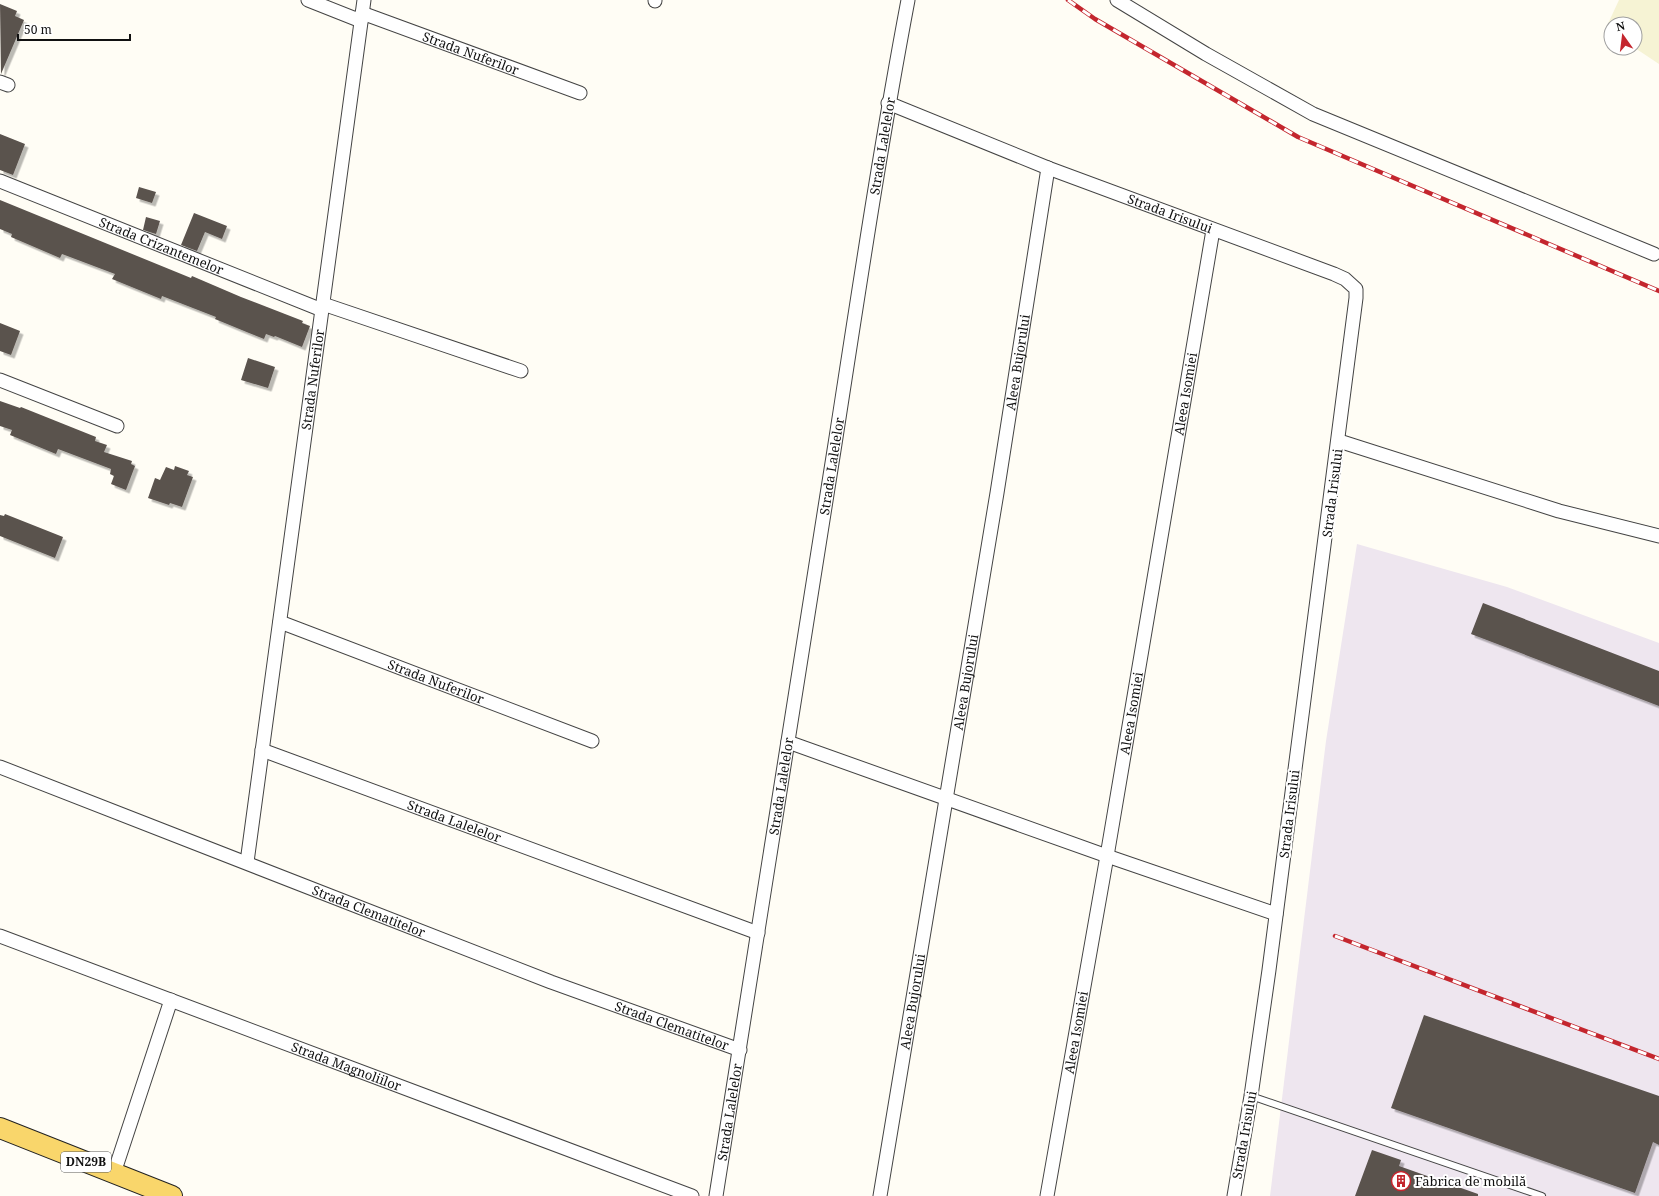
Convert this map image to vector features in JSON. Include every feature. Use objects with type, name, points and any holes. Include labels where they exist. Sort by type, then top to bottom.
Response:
[{"type":"main road","name":"DN29B","points":[[0,1128],[172,1196]]},
{"type":"street","points":[[308,0],[363,11]]},
{"type":"street","name":"Strada Lalelelor","points":[[716,1196],[888,103],[908,0]]},
{"type":"street","points":[[1118,0],[1206,54],[1312,114],[1654,254]]},
{"type":"street","name":"Strada Nuferilor","points":[[246,862],[363,11],[580,93]]},
{"type":"street","name":"Strada Irisului","points":[[888,103],[1048,168],[1334,274],[1345,279],[1356,289],[1339,441],[1276,914],[1251,1096],[1234,1196]]},
{"type":"street","name":"Aleea Bujorului","points":[[880,1196],[1024,332],[1048,168]]},
{"type":"street","name":"Strada Crizantemelor","points":[[0,181],[323,307]]},
{"type":"street","name":"Aleea Isomiei","points":[[1047,1196],[1108,856],[1213,230]]},
{"type":"street","points":[[323,307],[521,371]]},
{"type":"street","points":[[0,380],[117,426]]},
{"type":"street","points":[[1339,441],[1559,511],[1659,536]]},
{"type":"street","name":"Strada Nuferilor","points":[[280,622],[592,741]]},
{"type":"street","points":[[788,742],[946,799],[1276,914]]},
{"type":"street","name":"Strada Lalelelor","points":[[262,750],[758,933]]},
{"type":"street","name":"Strada Clematitelor","points":[[0,767],[551,982],[740,1050]]},
{"type":"street","name":"Strada Magnoliilor","points":[[0,936],[692,1196]]},
{"type":"street","points":[[114,1173],[171,1000]]},
{"type":"lane","points":[[1251,1096],[1542,1196]]},
{"type":"shaded area","points":[[1619,0],[1659,0],[1659,64],[1643,53],[1643,16],[1612,16]]},
{"type":"shaded area","points":[[1357,544],[1507,587],[1659,643],[1659,1196],[1270,1196],[1326,741]]},
{"type":"building","points":[[0,4],[17,11],[15,16],[24,20],[1,74]]},
{"type":"building","points":[[0,134],[25,144],[13,175],[0,170]]},
{"type":"building","points":[[139,187],[156,192],[152,203],[136,198]]},
{"type":"building","points":[[0,200],[191,278],[192,276],[303,321],[302,323],[310,326],[302,347],[266,334],[264,339],[215,319],[216,317],[162,296],[161,299],[112,279],[115,274],[62,254],[60,258],[11,237],[12,234],[0,229]]},
{"type":"building","points":[[194,213],[227,226],[222,239],[205,232],[197,251],[181,245]]},
{"type":"building","points":[[146,217],[160,221],[156,234],[143,230]]},
{"type":"building","points":[[0,323],[20,331],[11,355],[0,351]]},
{"type":"building","points":[[248,358],[275,367],[268,388],[241,380]]},
{"type":"building","points":[[0,401],[20,408],[21,407],[96,437],[95,441],[107,445],[104,452],[132,461],[131,464],[135,466],[126,490],[111,484],[114,476],[110,474],[111,469],[58,449],[56,454],[10,435],[12,430],[0,426]]},
{"type":"building","points":[[175,466],[189,471],[187,475],[193,477],[182,507],[170,503],[169,505],[148,498],[155,478],[160,480],[166,467],[174,470]]},
{"type":"building","points":[[5,514],[63,537],[55,558],[0,536],[0,515],[4,516]]},
{"type":"building","points":[[1483,603],[1659,671],[1659,706],[1471,634]]},
{"type":"building","points":[[1424,1015],[1659,1096],[1659,1145],[1653,1142],[1635,1193],[1391,1108]]},
{"type":"building","name":"Fabrica de mobilă","points":[[1372,1150],[1401,1160],[1399,1166],[1478,1194],[1478,1196],[1355,1196]]},
{"type":"railway","points":[[1068,0],[1095,19],[1298,137],[1659,291]]},
{"type":"railway","points":[[1335,936],[1659,1059]]},
{"type":"place","name":"Fabrica de mobilă","points":[[1401,1181]]}]
